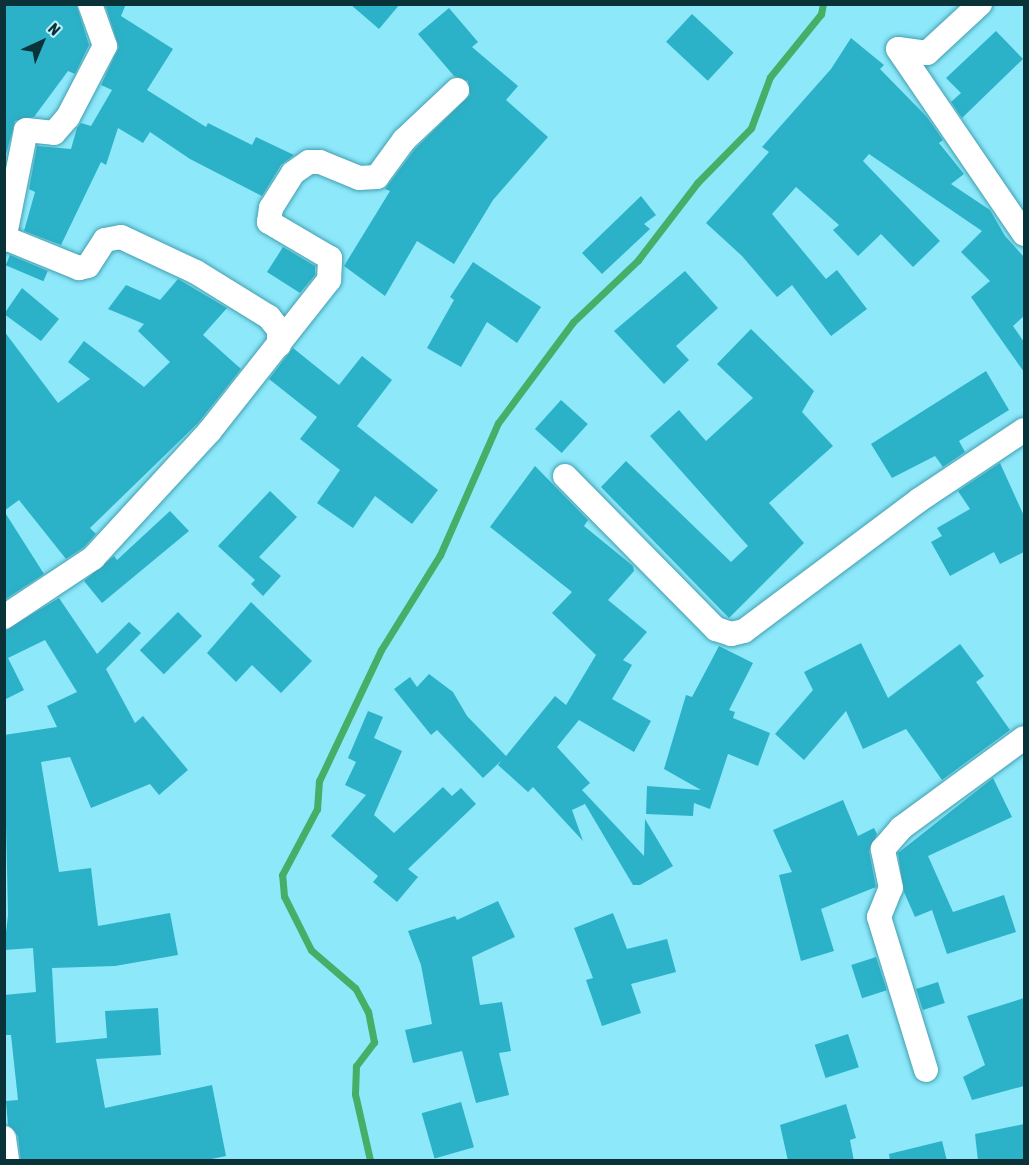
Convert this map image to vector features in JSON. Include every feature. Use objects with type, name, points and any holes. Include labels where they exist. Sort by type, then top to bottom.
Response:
[{"type":"street","points":[[90,4],[105,46],[68,117],[54,133],[26,130],[5,239],[79,268],[88,266],[105,240],[121,237],[196,272],[269,317],[279,330],[279,345]]},
{"type":"street","points":[[980,4],[927,52],[898,49],[1024,234]]},
{"type":"street","points":[[4,616],[93,558],[209,432],[329,280],[332,268],[330,258],[269,222],[271,208],[293,173],[309,162],[320,162],[359,178],[376,177],[404,140],[457,90]]},
{"type":"street","points":[[566,477],[716,629],[731,634],[744,632],[920,500],[1024,430]]},
{"type":"street","points":[[926,1070],[879,917],[891,888],[883,849],[901,828],[1024,738]]},
{"type":"street","points":[[4,1138],[7,1161]]},
{"type":"building","points":[[4,4],[76,4],[89,45],[75,74],[68,71],[34,117],[15,121],[4,162]]},
{"type":"building","points":[[105,4],[126,4],[121,16],[173,49],[147,90],[206,127],[208,123],[252,145],[256,137],[294,155],[281,165],[262,196],[190,159],[150,132],[143,143],[118,128],[106,165],[101,162],[61,245],[24,231],[35,192],[29,189],[37,146],[71,149],[77,128],[81,123],[91,126],[112,90],[101,85],[119,47]]},
{"type":"building","points":[[350,4],[400,4],[379,29]]},
{"type":"building","points":[[449,8],[478,42],[472,47],[518,86],[506,100],[548,137],[493,200],[454,264],[417,241],[385,296],[344,266],[390,191],[385,189],[415,149],[470,95],[468,81],[454,76],[418,34]]},
{"type":"building","points":[[692,14],[734,53],[708,81],[666,42]]},
{"type":"building","points":[[996,31],[1023,59],[962,118],[951,102],[961,93],[946,78]]},
{"type":"building","points":[[851,38],[884,65],[880,69],[927,117],[943,140],[939,143],[964,174],[951,184],[990,210],[1005,236],[1024,257],[1024,316],[1013,326],[1024,342],[1024,372],[971,297],[990,281],[961,252],[982,231],[869,154],[863,161],[940,241],[913,267],[881,234],[858,256],[833,230],[839,225],[796,187],[772,214],[826,279],[837,270],[867,309],[831,336],[792,285],[777,297],[742,256],[706,223],[769,152],[762,147],[831,69]]},
{"type":"building","points":[[641,196],[656,215],[644,224],[650,229],[602,274],[582,253]]},
{"type":"building","points":[[283,247],[315,266],[315,275],[300,293],[267,272]]},
{"type":"building","points":[[10,255],[48,271],[43,281],[6,265]]},
{"type":"building","points":[[473,262],[541,307],[517,343],[487,322],[461,367],[427,348],[454,300],[450,297]]},
{"type":"building","points":[[685,271],[718,308],[676,346],[689,360],[664,384],[614,331]]},
{"type":"building","points":[[178,279],[227,308],[203,335],[241,369],[198,423],[90,528],[96,534],[84,547],[66,559],[19,500],[4,511],[4,331],[58,403],[90,379],[68,362],[84,341],[144,387],[170,362],[138,331],[144,324],[108,309],[126,285],[160,300]]},
{"type":"building","points":[[22,288],[59,319],[41,341],[4,314]]},
{"type":"building","points":[[751,329],[814,391],[802,412],[833,446],[769,503],[804,543],[729,618],[601,487],[626,461],[731,562],[748,546],[650,436],[679,410],[706,441],[753,398],[717,364]]},
{"type":"building","points":[[293,348],[339,385],[362,356],[392,380],[357,426],[438,490],[412,524],[375,496],[353,528],[317,503],[340,470],[300,439],[317,417],[269,379]]},
{"type":"building","points":[[986,371],[1009,410],[959,441],[965,452],[943,467],[935,456],[892,478],[871,444]]},
{"type":"building","points":[[561,400],[588,424],[562,453],[535,429]]},
{"type":"building","points":[[1000,463],[1024,516],[1024,552],[1000,564],[994,552],[950,576],[931,542],[942,536],[937,528],[970,509],[958,491]]},
{"type":"building","points":[[535,466],[588,520],[584,526],[633,566],[634,571],[608,600],[647,632],[623,660],[632,665],[612,699],[651,721],[634,752],[579,720],[557,747],[590,783],[582,790],[644,856],[645,819],[673,866],[640,885],[633,885],[585,804],[572,810],[583,841],[533,787],[528,792],[498,765],[502,760],[483,778],[437,730],[431,735],[394,689],[410,677],[417,687],[429,674],[453,692],[467,716],[506,756],[555,696],[566,705],[596,655],[552,613],[572,592],[490,527]]},
{"type":"building","points":[[270,491],[297,517],[259,557],[281,576],[263,596],[251,584],[255,580],[218,546]]},
{"type":"building","points":[[4,511],[44,574],[4,600]]},
{"type":"building","points":[[170,511],[189,531],[102,603],[84,581],[114,556],[117,560]]},
{"type":"building","points":[[59,598],[97,654],[129,622],[141,633],[106,669],[135,723],[143,716],[188,770],[159,795],[150,784],[91,808],[70,757],[41,762],[59,872],[91,868],[98,926],[170,913],[178,955],[115,966],[52,968],[56,1043],[107,1038],[105,1011],[158,1008],[161,1055],[96,1059],[105,1108],[212,1085],[226,1156],[202,1161],[21,1161],[18,1136],[8,1125],[6,1101],[18,1100],[11,1035],[4,1035],[4,995],[36,992],[33,948],[4,950],[8,915],[4,735],[57,727],[47,706],[77,692],[45,640],[8,658],[24,690],[4,700],[4,631]]},
{"type":"building","points":[[251,602],[312,661],[281,693],[252,665],[236,682],[207,653]]},
{"type":"building","points":[[178,612],[202,636],[164,674],[140,650]]},
{"type":"building","points":[[861,643],[888,698],[960,644],[984,676],[976,682],[1010,730],[942,780],[906,729],[863,749],[846,711],[804,760],[775,734],[813,690],[804,672]]},
{"type":"building","points":[[719,646],[753,663],[729,710],[735,712],[733,718],[770,733],[758,766],[728,754],[710,809],[694,803],[693,816],[646,814],[647,786],[701,790],[664,769],[686,695],[692,697]]},
{"type":"building","points":[[368,711],[383,717],[374,738],[402,751],[374,815],[394,833],[443,787],[452,796],[461,788],[476,804],[408,869],[418,877],[397,902],[373,882],[378,876],[331,836],[366,795],[345,785],[356,762],[348,758]]},
{"type":"building","points":[[993,778],[1012,817],[928,856],[953,912],[1004,895],[1016,932],[947,954],[932,910],[915,917],[904,892],[898,853]]},
{"type":"building","points":[[843,800],[858,836],[874,828],[877,834],[869,851],[876,887],[821,909],[834,951],[801,961],[779,875],[792,872],[773,830]]},
{"type":"building","points":[[498,901],[515,937],[472,957],[480,1005],[502,1002],[511,1051],[499,1053],[509,1095],[476,1103],[462,1051],[413,1063],[405,1030],[432,1024],[421,965],[408,931],[455,916],[457,920]]},
{"type":"building","points":[[613,913],[627,949],[667,939],[676,972],[631,984],[641,1013],[602,1026],[586,980],[593,978],[574,928]]},
{"type":"building","points":[[876,957],[887,990],[862,998],[851,965]]},
{"type":"building","points":[[938,982],[945,1003],[923,1010],[916,989]]},
{"type":"building","points":[[1024,998],[1024,1086],[972,1100],[963,1077],[985,1065],[967,1016]]},
{"type":"building","points":[[848,1034],[859,1067],[826,1078],[815,1045]]},
{"type":"building","points":[[461,1102],[474,1147],[435,1158],[422,1113]]},
{"type":"building","points":[[846,1104],[856,1138],[850,1140],[854,1161],[788,1161],[780,1125]]},
{"type":"building","points":[[1024,1124],[1024,1161],[978,1161],[975,1134]]},
{"type":"building","points":[[942,1141],[947,1161],[890,1161],[889,1154]]},
{"type":"waterway","points":[[370,1160],[355,1094],[356,1066],[374,1042],[368,1012],[355,988],[311,950],[284,896],[282,875],[317,809],[319,781],[381,650],[440,555],[498,423],[573,322],[638,260],[697,183],[751,128],[770,77],[821,14],[823,4]]}]
